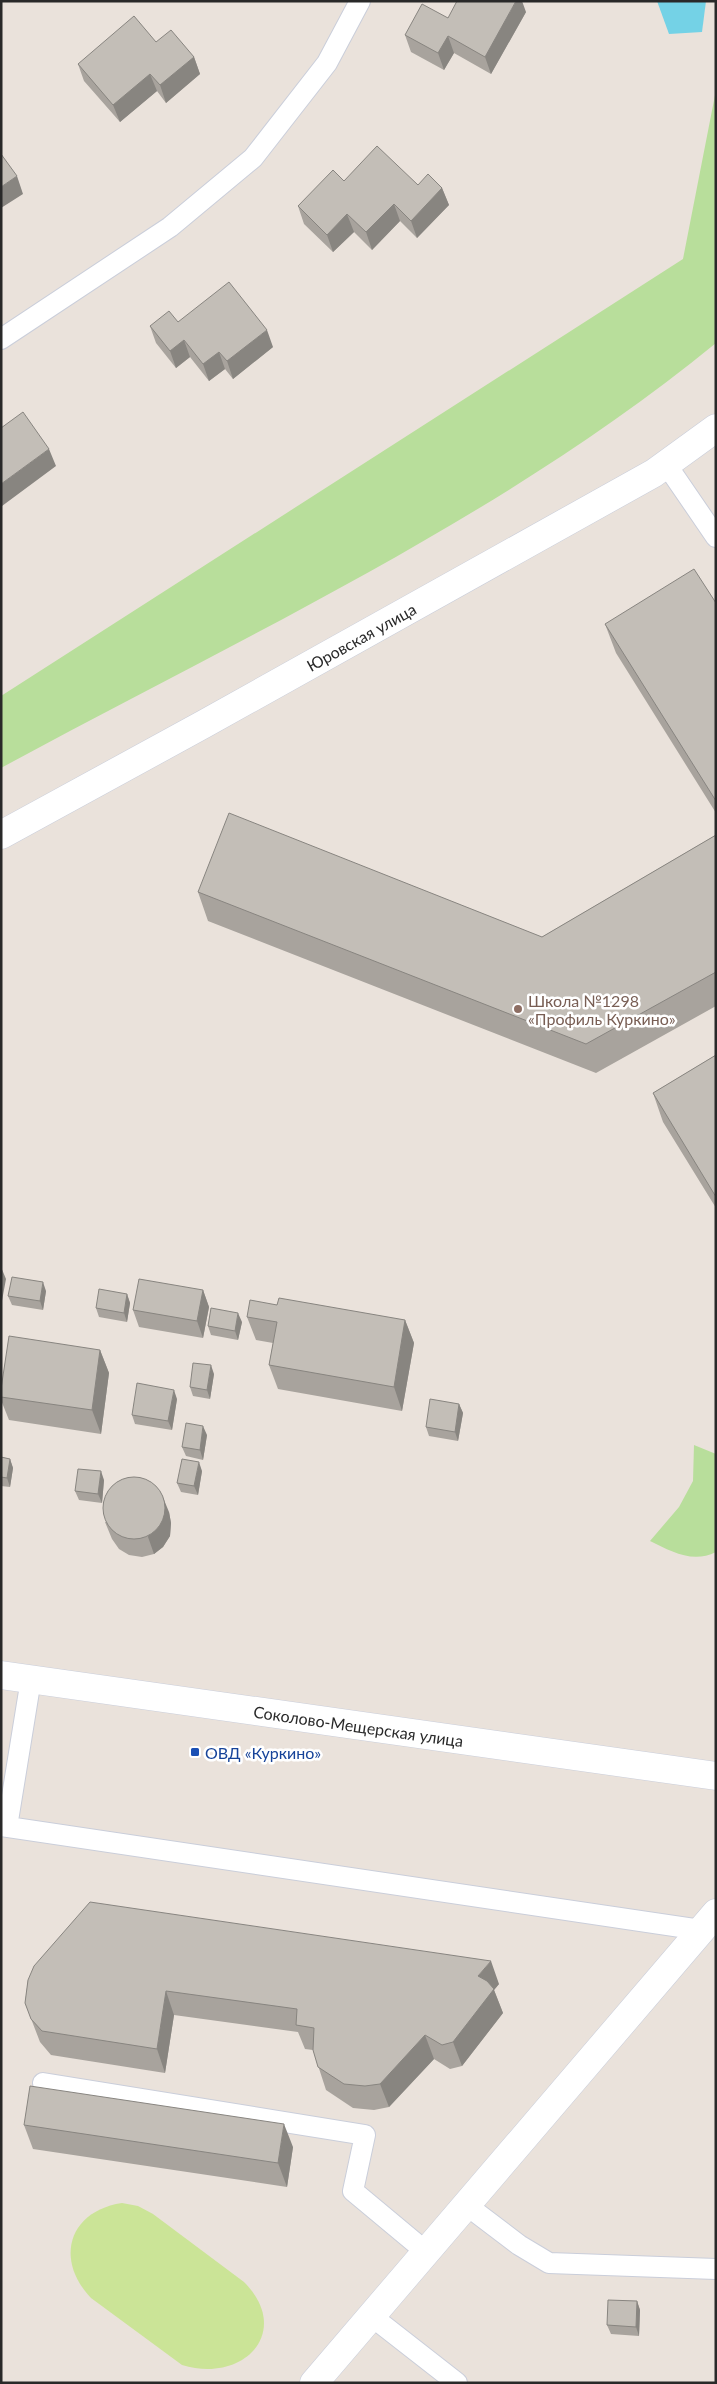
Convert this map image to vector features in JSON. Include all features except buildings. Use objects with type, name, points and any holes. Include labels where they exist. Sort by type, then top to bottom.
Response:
[{"type":"street","name":"Юровская улица","points":[[1,835],[213,720],[654,473],[716,428]]},
{"type":"street","name":"Соколово-Мещерская улица","points":[[1,1675],[716,1776]]},
{"type":"street","points":[[314,2383],[370,2315],[708,1922]]},
{"type":"lane","points":[[1,339],[170,227],[253,158],[327,63],[360,1]]},
{"type":"lane","points":[[666,464],[716,537]]},
{"type":"lane","points":[[31,1679],[4,1827],[708,1922]]},
{"type":"lane","points":[[43,2083],[365,2134],[353,2191],[425,2251]]},
{"type":"lane","points":[[465,2204],[520,2245],[549,2263],[716,2269]]},
{"type":"lane","points":[[370,2315],[457,2383]]},
{"type":"green space","points":[[716,90],[716,343],[634,406],[548,465],[459,520],[277,622],[1,768],[1,696],[683,259]]},
{"type":"green space","points":[[694,1445],[716,1454],[716,1552],[699,1557],[682,1555],[650,1541],[679,1507],[693,1481]]},
{"type":"green space","points":[[122,2203],[138,2206],[153,2214],[244,2282],[258,2300],[264,2318],[262,2335],[255,2349],[242,2360],[225,2367],[204,2369],[182,2365],[91,2298],[80,2283],[73,2268],[71,2253],[73,2239],[79,2226],[90,2216],[104,2208]]},
{"type":"water","points":[[657,1],[706,1],[702,32],[669,34]]},
{"type":"place","name":"Школа №1298 «Профиль Куркино»","points":[[518,1009]]},
{"type":"place","name":"ОВД «Куркино»","points":[[195,1752]]}]
